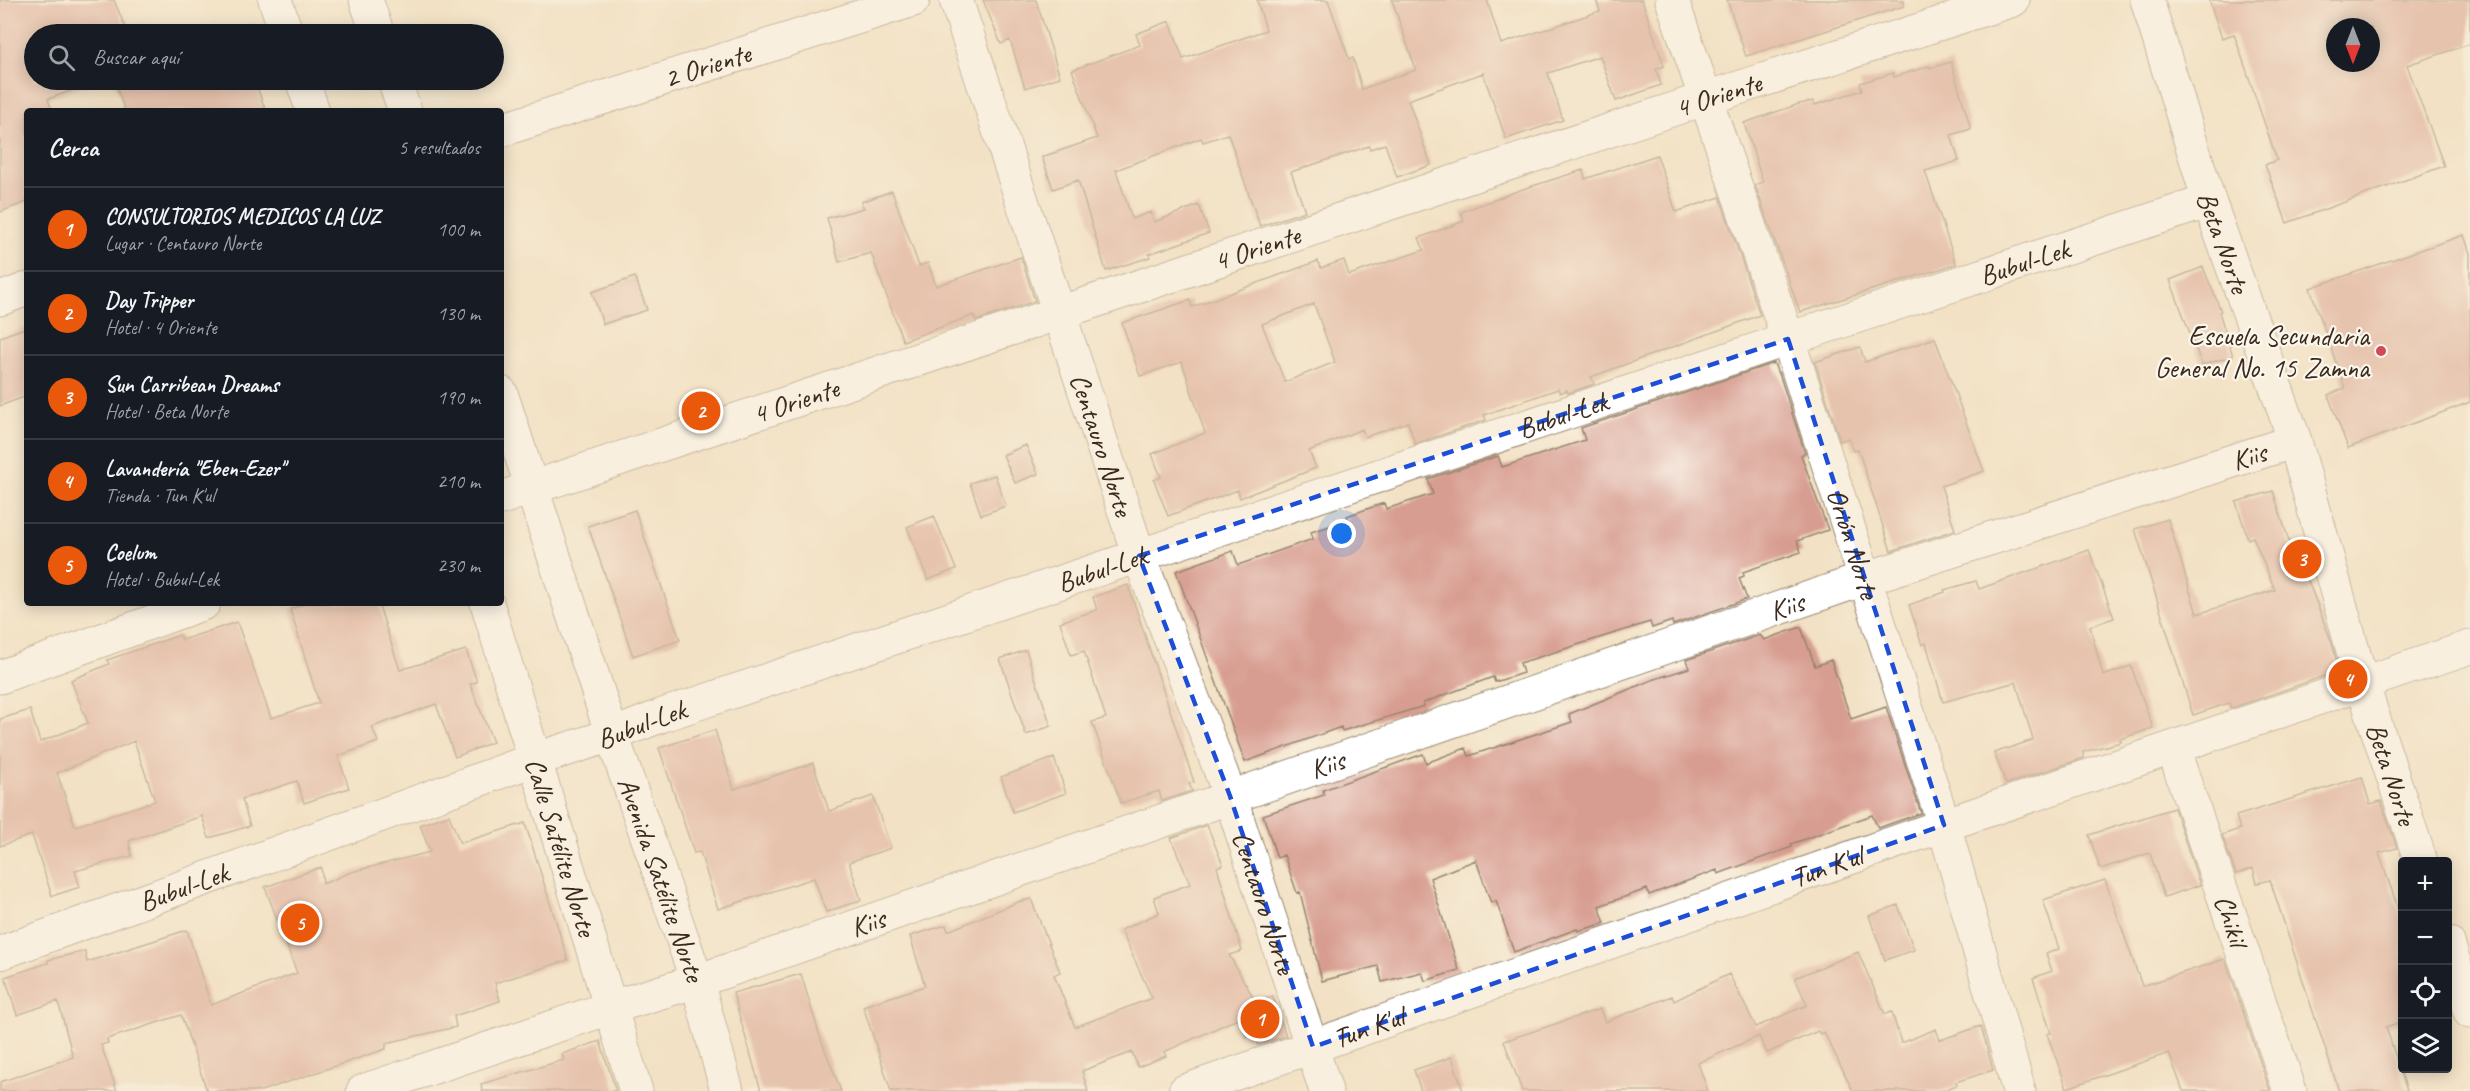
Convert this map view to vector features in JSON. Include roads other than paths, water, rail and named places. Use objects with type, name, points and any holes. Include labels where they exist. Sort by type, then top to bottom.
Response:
[{"type":"street","points":[[275,0],[283,24]]},
{"type":"street","points":[[366,0],[374,24]]},
{"type":"street","name":"2 Oriente","points":[[504,129],[913,0]]},
{"type":"street","name":"Centauro Norte","points":[[956,0],[1139,556],[1230,796],[1326,1091]]},
{"type":"street","name":"Orión Norte","points":[[1672,0],[1788,339],[1944,825],[2018,1091]]},
{"type":"street","name":"4 Oriente","points":[[504,497],[1707,98],[2013,0]]},
{"type":"street","name":"Beta Norte","points":[[2147,0],[2210,201],[2295,441],[2362,683],[2420,857]]},
{"type":"street","points":[[306,90],[312,108]]},
{"type":"street","points":[[398,90],[404,108]]},
{"type":"street","name":"Bubul-Lek","points":[[0,953],[663,715],[1788,339],[2210,201]]},
{"type":"street","points":[[0,299],[24,290]]},
{"type":"street","name":"Avenida Satélite Norte","points":[[504,402],[612,735],[697,981],[727,1091]]},
{"type":"street","name":"Kiis","points":[[363,1091],[612,1007],[697,981],[1864,579],[2295,441]]},
{"type":"street","points":[[0,677],[196,606]]},
{"type":"street","name":"Calle Satélite Norte","points":[[488,606],[636,1091]]},
{"type":"street","name":"Tun K'ul","points":[[1185,1091],[1944,825],[2470,647]]},
{"type":"street","name":"Chikil","points":[[2173,748],[2290,1091]]},
{"type":"street","points":[[2452,956],[2470,1012]]},
{"type":"place","name":"Escuela Secundaria General No. 15 Zamna","points":[[2381,351]]},
{"type":"place","name":"Day Tripper","points":[[701,411]]},
{"type":"place","name":"Sun Carribean Dreams","points":[[2302,559]]},
{"type":"place","name":"Lavandería \"Eben-Ezer\"","points":[[2348,679]]},
{"type":"place","name":"Coelum","points":[[300,923]]},
{"type":"place","name":"CONSULTORIOS MEDICOS LA LUZ","points":[[1260,1019]]}]
